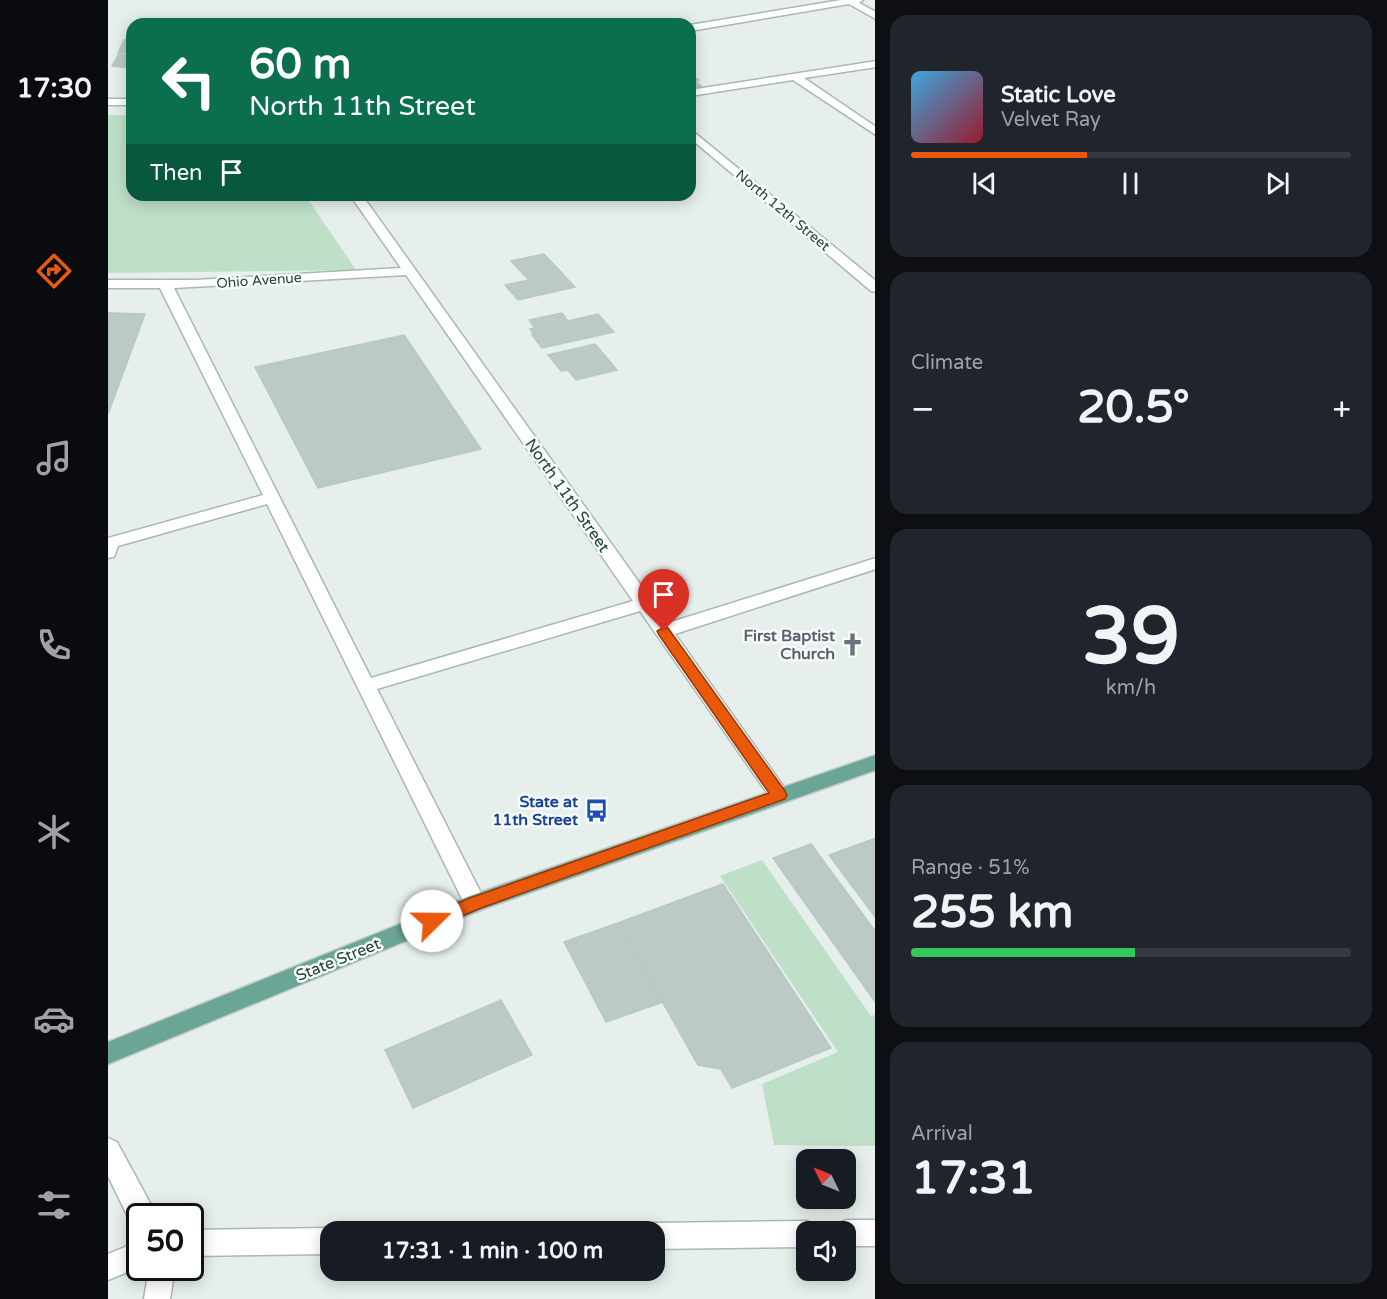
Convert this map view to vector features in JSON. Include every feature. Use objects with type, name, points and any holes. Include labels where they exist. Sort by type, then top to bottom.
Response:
[{"type":"main road","name":"State Street","points":[[108,1053],[476,903],[875,762]]},
{"type":"street","points":[[696,27],[852,0],[875,15]]},
{"type":"street","points":[[696,92],[875,64]]},
{"type":"street","points":[[795,77],[875,131]]},
{"type":"street","points":[[108,102],[126,102]]},
{"type":"street","name":"North 12th Street","points":[[696,137],[875,287]]},
{"type":"street","name":"North 11th Street","points":[[360,201],[779,795]]},
{"type":"street","name":"Ohio Avenue","points":[[108,284],[165,284],[409,271]]},
{"type":"street","points":[[165,284],[476,903]]},
{"type":"street","points":[[108,553],[111,543],[272,498]]},
{"type":"street","points":[[664,631],[875,563]]},
{"type":"street","points":[[365,686],[644,604]]},
{"type":"street","points":[[108,1150],[134,1203]]},
{"type":"street","points":[[856,1233],[875,1233]]},
{"type":"street","points":[[665,1236],[796,1234]]},
{"type":"street","points":[[204,1242],[320,1240]]},
{"type":"street","points":[[108,1267],[126,1260]]},
{"type":"street","points":[[157,1299],[160,1281]]},
{"type":"green space","points":[[108,115],[126,115],[126,201],[309,201],[356,270],[108,273]]},
{"type":"green space","points":[[762,860],[871,1016],[875,1015],[875,1146],[774,1145],[762,1084],[838,1052],[720,876]]},
{"type":"building","points":[[126,40],[126,53],[118,53]]},
{"type":"building","points":[[118,55],[126,55],[126,67],[112,66]]},
{"type":"building","points":[[544,254],[575,287],[518,300],[505,285],[529,280],[511,261]]},
{"type":"building","points":[[108,313],[145,314],[108,414]]},
{"type":"building","points":[[562,313],[568,321],[598,314],[614,332],[542,348],[532,335],[534,335],[530,329],[535,328],[529,320]]},
{"type":"building","points":[[404,335],[481,449],[318,488],[255,367]]},
{"type":"building","points":[[595,344],[617,370],[576,380],[568,370],[561,371],[548,355]]},
{"type":"building","points":[[875,838],[875,917],[829,855]]},
{"type":"building","points":[[811,844],[875,931],[875,1002],[773,858]]},
{"type":"building","points":[[723,884],[831,1048],[732,1088],[721,1069],[698,1065],[618,923]]},
{"type":"building","points":[[618,923],[663,1002],[606,1022],[564,942]]},
{"type":"building","points":[[501,1000],[532,1055],[413,1108],[385,1050]]},
{"type":"place","name":"First Baptist Church","points":[[853,644]]},
{"type":"place","name":"State at 11th Street","points":[[596,810]]},
{"type":"route","points":[[432,921],[476,903],[779,795],[664,631]]}]
